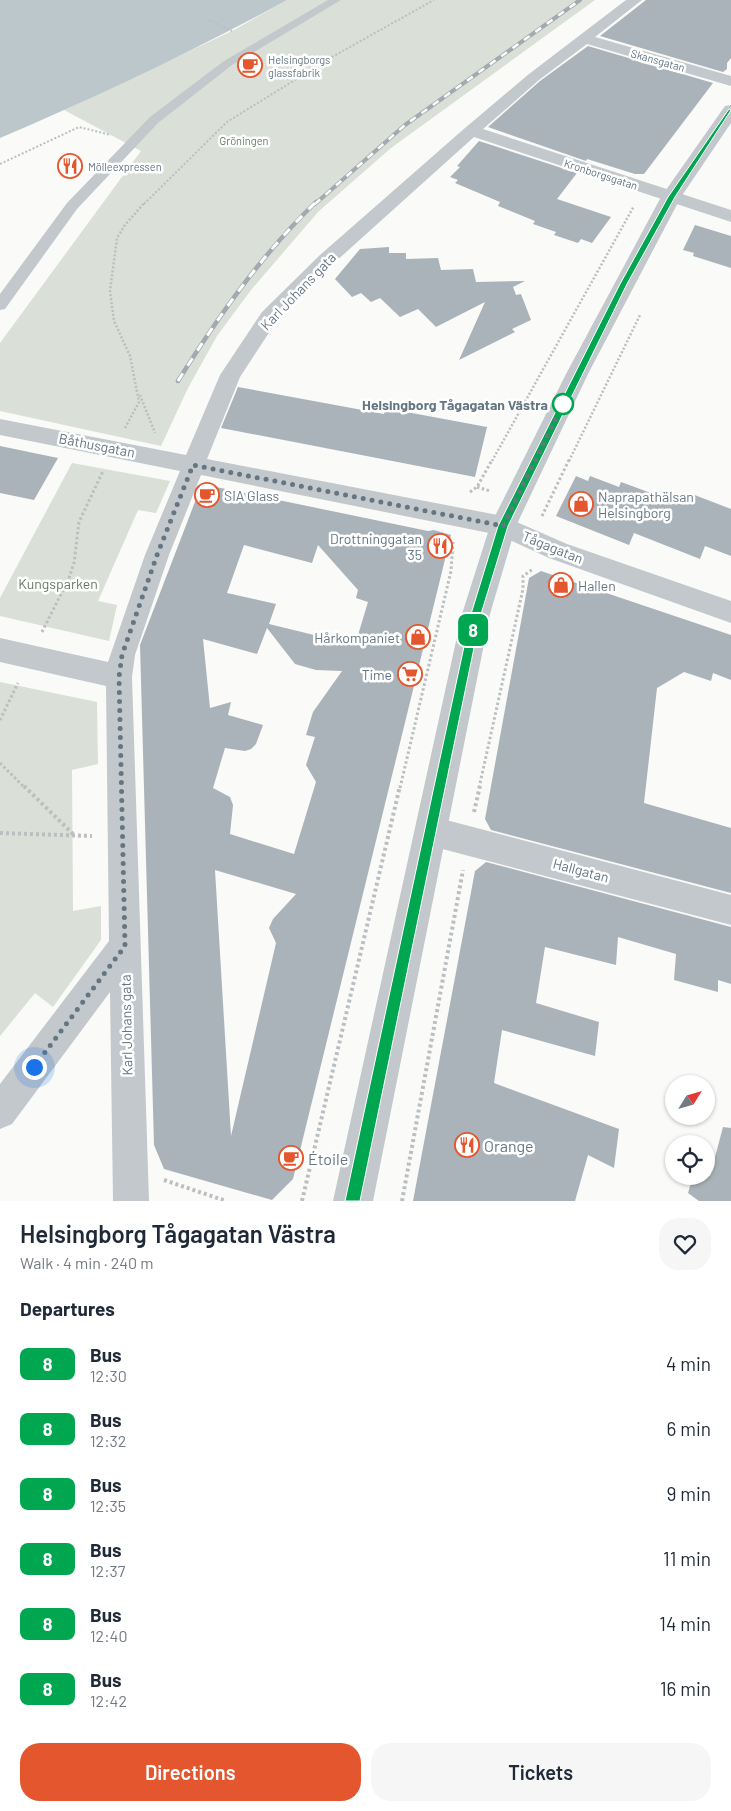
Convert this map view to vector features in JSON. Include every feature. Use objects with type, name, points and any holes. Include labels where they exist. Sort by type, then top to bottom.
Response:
[{"type":"street","points":[[0,305],[72,206],[154,120],[228,63],[336,0]]},
{"type":"street","name":"Karl Johans gata","points":[[131,1201],[119,677],[122,655],[157,555],[179,462],[230,375],[269,317],[327,259],[471,131],[534,77],[636,0]]},
{"type":"street","name":"Skansgatan","points":[[585,39],[731,81]]},
{"type":"street","points":[[352,1201],[476,614],[503,526],[614,301],[671,197],[731,110]]},
{"type":"street","name":"Kronborgsgatan","points":[[471,131],[731,216]]},
{"type":"street","name":"Båthusgatan","points":[[0,427],[179,462]]},
{"type":"street","name":"Tågagatan","points":[[179,462],[503,526],[558,551],[731,612]]},
{"type":"street","points":[[0,650],[119,677]]},
{"type":"street","name":"Hallgatan","points":[[431,831],[731,910]]},
{"type":"street","points":[[0,1112],[125,946]]},
{"type":"path","points":[[0,720],[69,578],[74,563],[79,522],[114,448],[139,402],[130,356],[114,321],[110,291],[117,238],[125,225],[161,185],[228,122],[332,57],[434,0]]},
{"type":"path","points":[[209,20],[232,31]]},
{"type":"path","points":[[0,164],[79,127],[136,141]]},
{"type":"path","points":[[590,292],[585,292],[599,268]]},
{"type":"path","points":[[138,390],[179,462]]},
{"type":"path","points":[[402,1201],[468,841],[523,589],[523,576],[536,567],[549,571],[564,538],[551,532],[544,524],[542,518],[591,414]]},
{"type":"path","points":[[0,763],[74,835]]},
{"type":"path","points":[[0,833],[101,836]]},
{"type":"path","points":[[130,1169],[226,1201]]},
{"type":"green space","name":"Gröningen","points":[[287,0],[595,0],[391,148],[318,212],[251,290],[217,336],[188,388],[161,446],[0,411],[0,343],[141,151],[64,110],[232,31]]},
{"type":"green space","name":"Kungsparken","points":[[72,463],[170,481],[156,513],[138,510],[98,601],[117,605],[109,641],[0,616],[0,598]]},
{"type":"green space","points":[[0,682],[97,702],[98,764],[72,770],[73,911],[101,906],[101,940],[53,1007],[35,993],[0,1036]]},
{"type":"shaded area","points":[[0,0],[287,0],[145,72],[0,138]]},
{"type":"building","points":[[646,0],[731,0],[731,58],[727,63],[727,69],[723,72],[600,36]]},
{"type":"building","points":[[588,46],[713,83],[644,174],[635,174],[587,159],[586,161],[488,127],[540,81]]},
{"type":"building","points":[[479,141],[577,173],[557,199],[611,217],[592,243],[581,239],[578,243],[554,235],[556,232],[533,224],[535,221],[498,206],[500,202],[455,183],[458,180],[450,177],[460,167],[457,166]]},
{"type":"building","points":[[695,225],[731,236],[731,268],[693,256],[694,253],[683,250]]},
{"type":"building","points":[[389,247],[389,253],[406,253],[406,259],[438,258],[441,270],[473,269],[476,282],[525,281],[513,287],[516,295],[521,294],[531,320],[512,329],[515,332],[459,360],[485,302],[436,327],[418,309],[400,317],[380,298],[371,302],[361,293],[352,297],[335,279],[360,249]]},
{"type":"building","points":[[238,387],[384,414],[385,408],[487,427],[475,477],[221,428]]},
{"type":"building","points":[[0,446],[58,458],[34,500],[0,493]]},
{"type":"building","points":[[576,476],[588,481],[590,476],[619,487],[621,482],[659,496],[662,491],[689,501],[692,494],[731,509],[731,556],[705,546],[700,559],[634,533],[629,545],[556,516]]},
{"type":"building","points":[[211,486],[451,535],[293,1179],[272,1200],[164,1169],[154,1145],[140,645],[198,494]],"holes":[[[244,545],[312,563],[318,545],[358,590],[356,598],[368,602],[355,645],[269,624],[276,604],[227,593]],[[267,628],[295,664],[316,670],[342,671],[313,712],[306,735],[315,737],[306,765],[316,782],[294,854],[230,834],[233,805],[230,797],[213,788],[225,748],[245,751],[251,749],[256,744],[263,725],[228,715],[231,702],[210,708],[203,639],[257,654]],[[215,870],[296,894],[273,919],[269,928],[276,943],[231,1136]]]},
{"type":"building","points":[[541,571],[731,635],[731,680],[713,673],[711,681],[684,672],[657,688],[644,803],[731,828],[731,893],[491,830],[485,819],[529,578]]},
{"type":"building","points":[[486,862],[731,927],[731,984],[718,980],[718,992],[674,980],[676,954],[618,937],[616,965],[545,947],[536,1003],[599,1022],[595,1056],[502,1030],[494,1083],[619,1129],[614,1168],[588,1155],[575,1201],[413,1201],[475,871]]},
{"type":"building","points":[[723,1127],[731,1128],[731,1201],[699,1201],[688,1193],[690,1185],[715,1185],[715,1157]]},
{"type":"railway","points":[[315,204],[405,125],[580,0]]},
{"type":"railway","points":[[178,381],[241,287],[277,243],[316,202]]},
{"type":"bus line","name":"8","points":[[352,1201],[476,614],[503,526],[623,284],[671,197],[731,110]]},
{"type":"place","name":"Helsingborgs glassfabrik","points":[[250,65]]},
{"type":"place","name":"Mölleexpressen","points":[[70,166]]},
{"type":"place","name":"Helsingborg Tågagatan Västra","points":[[563,404]]},
{"type":"place","name":"SIA Glass","points":[[207,495]]},
{"type":"place","name":"Naprapathälsan Helsingborg","points":[[581,504]]},
{"type":"place","name":"Drottninggatan 35","points":[[440,546]]},
{"type":"place","name":"Hallen","points":[[561,585]]},
{"type":"place","name":"Hårkompaniet","points":[[418,637]]},
{"type":"place","name":"Time","points":[[410,674]]},
{"type":"place","name":"Orange","points":[[467,1145]]},
{"type":"place","name":"Étoile","points":[[291,1158]]},
{"type":"route","points":[[34,1067],[125,946],[119,677],[122,655],[157,555],[193,465],[503,526],[563,404]]}]
